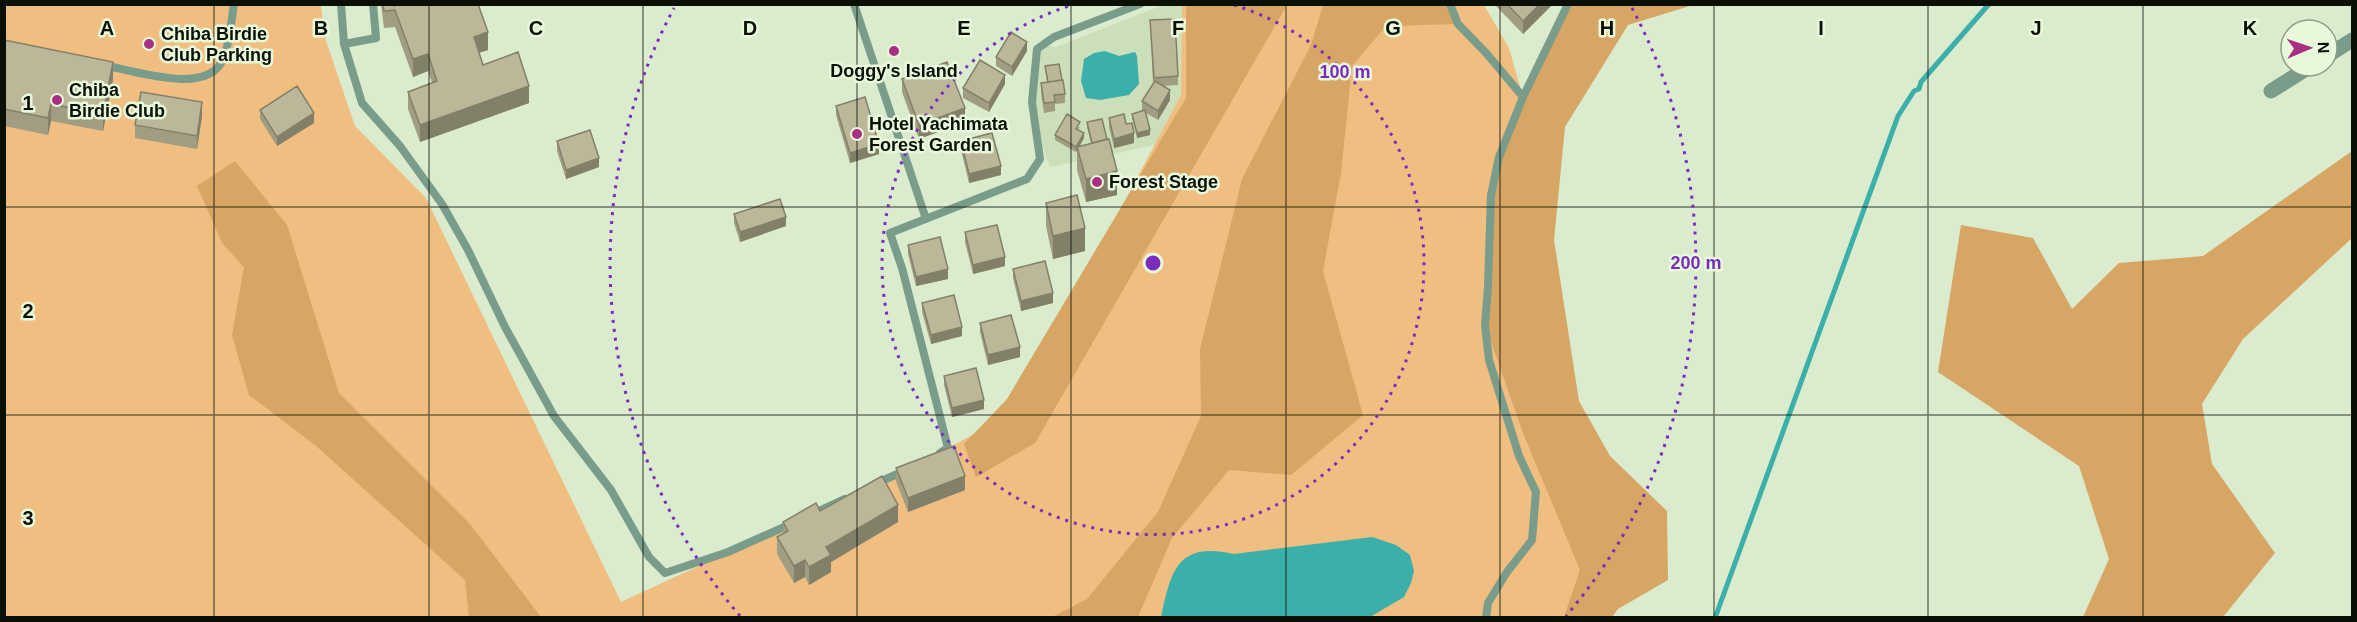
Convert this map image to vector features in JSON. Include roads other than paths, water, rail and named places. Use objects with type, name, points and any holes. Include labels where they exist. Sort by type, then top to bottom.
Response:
[{"type":"street","points":[[2339,48],[2352,40]]},
{"type":"street","points":[[2271,91],[2292,78]]},
{"type":"lane","points":[[94,63],[183,81],[200,79],[223,61],[234,4]]},
{"type":"lane","points":[[341,4],[344,44],[362,103],[400,146],[442,204],[554,416],[611,490],[649,557],[665,573],[728,552],[858,492]]},
{"type":"lane","points":[[344,44],[376,38],[373,4]]},
{"type":"lane","points":[[854,4],[926,219]]},
{"type":"lane","points":[[928,459],[948,448],[902,268],[890,233],[1027,179],[1040,159],[1032,102],[1037,49],[1054,37],[1140,4]]},
{"type":"lane","points":[[1450,4],[1458,24],[1523,97]]},
{"type":"lane","points":[[1486,618],[1488,603],[1532,540],[1536,492],[1519,456],[1489,360],[1485,325],[1491,195],[1499,157],[1523,97],[1568,4]]},
{"type":"lane","points":[[868,488],[918,465]]},
{"type":"water","points":[[1105,51],[1119,56],[1135,52],[1139,84],[1129,95],[1100,100],[1086,98],[1081,81],[1084,59],[1094,53]]},
{"type":"water","points":[[1372,537],[1396,545],[1410,555],[1414,571],[1404,597],[1370,617],[1161,617],[1173,573],[1188,556],[1200,552],[1215,551],[1234,554]]},
{"type":"waterway","points":[[1715,618],[1898,116],[1914,91],[1919,89],[1921,82],[1989,4]]},
{"type":"place","name":"Chiba Birdie Club Parking","points":[[149,44]]},
{"type":"place","name":"Doggy's Island","points":[[894,51]]},
{"type":"place","name":"Chiba Birdie Club","points":[[57,100]]},
{"type":"place","name":"Hotel Yachimata Forest Garden","points":[[857,134]]},
{"type":"place","name":"Forest Stage","points":[[1097,182]]}]
